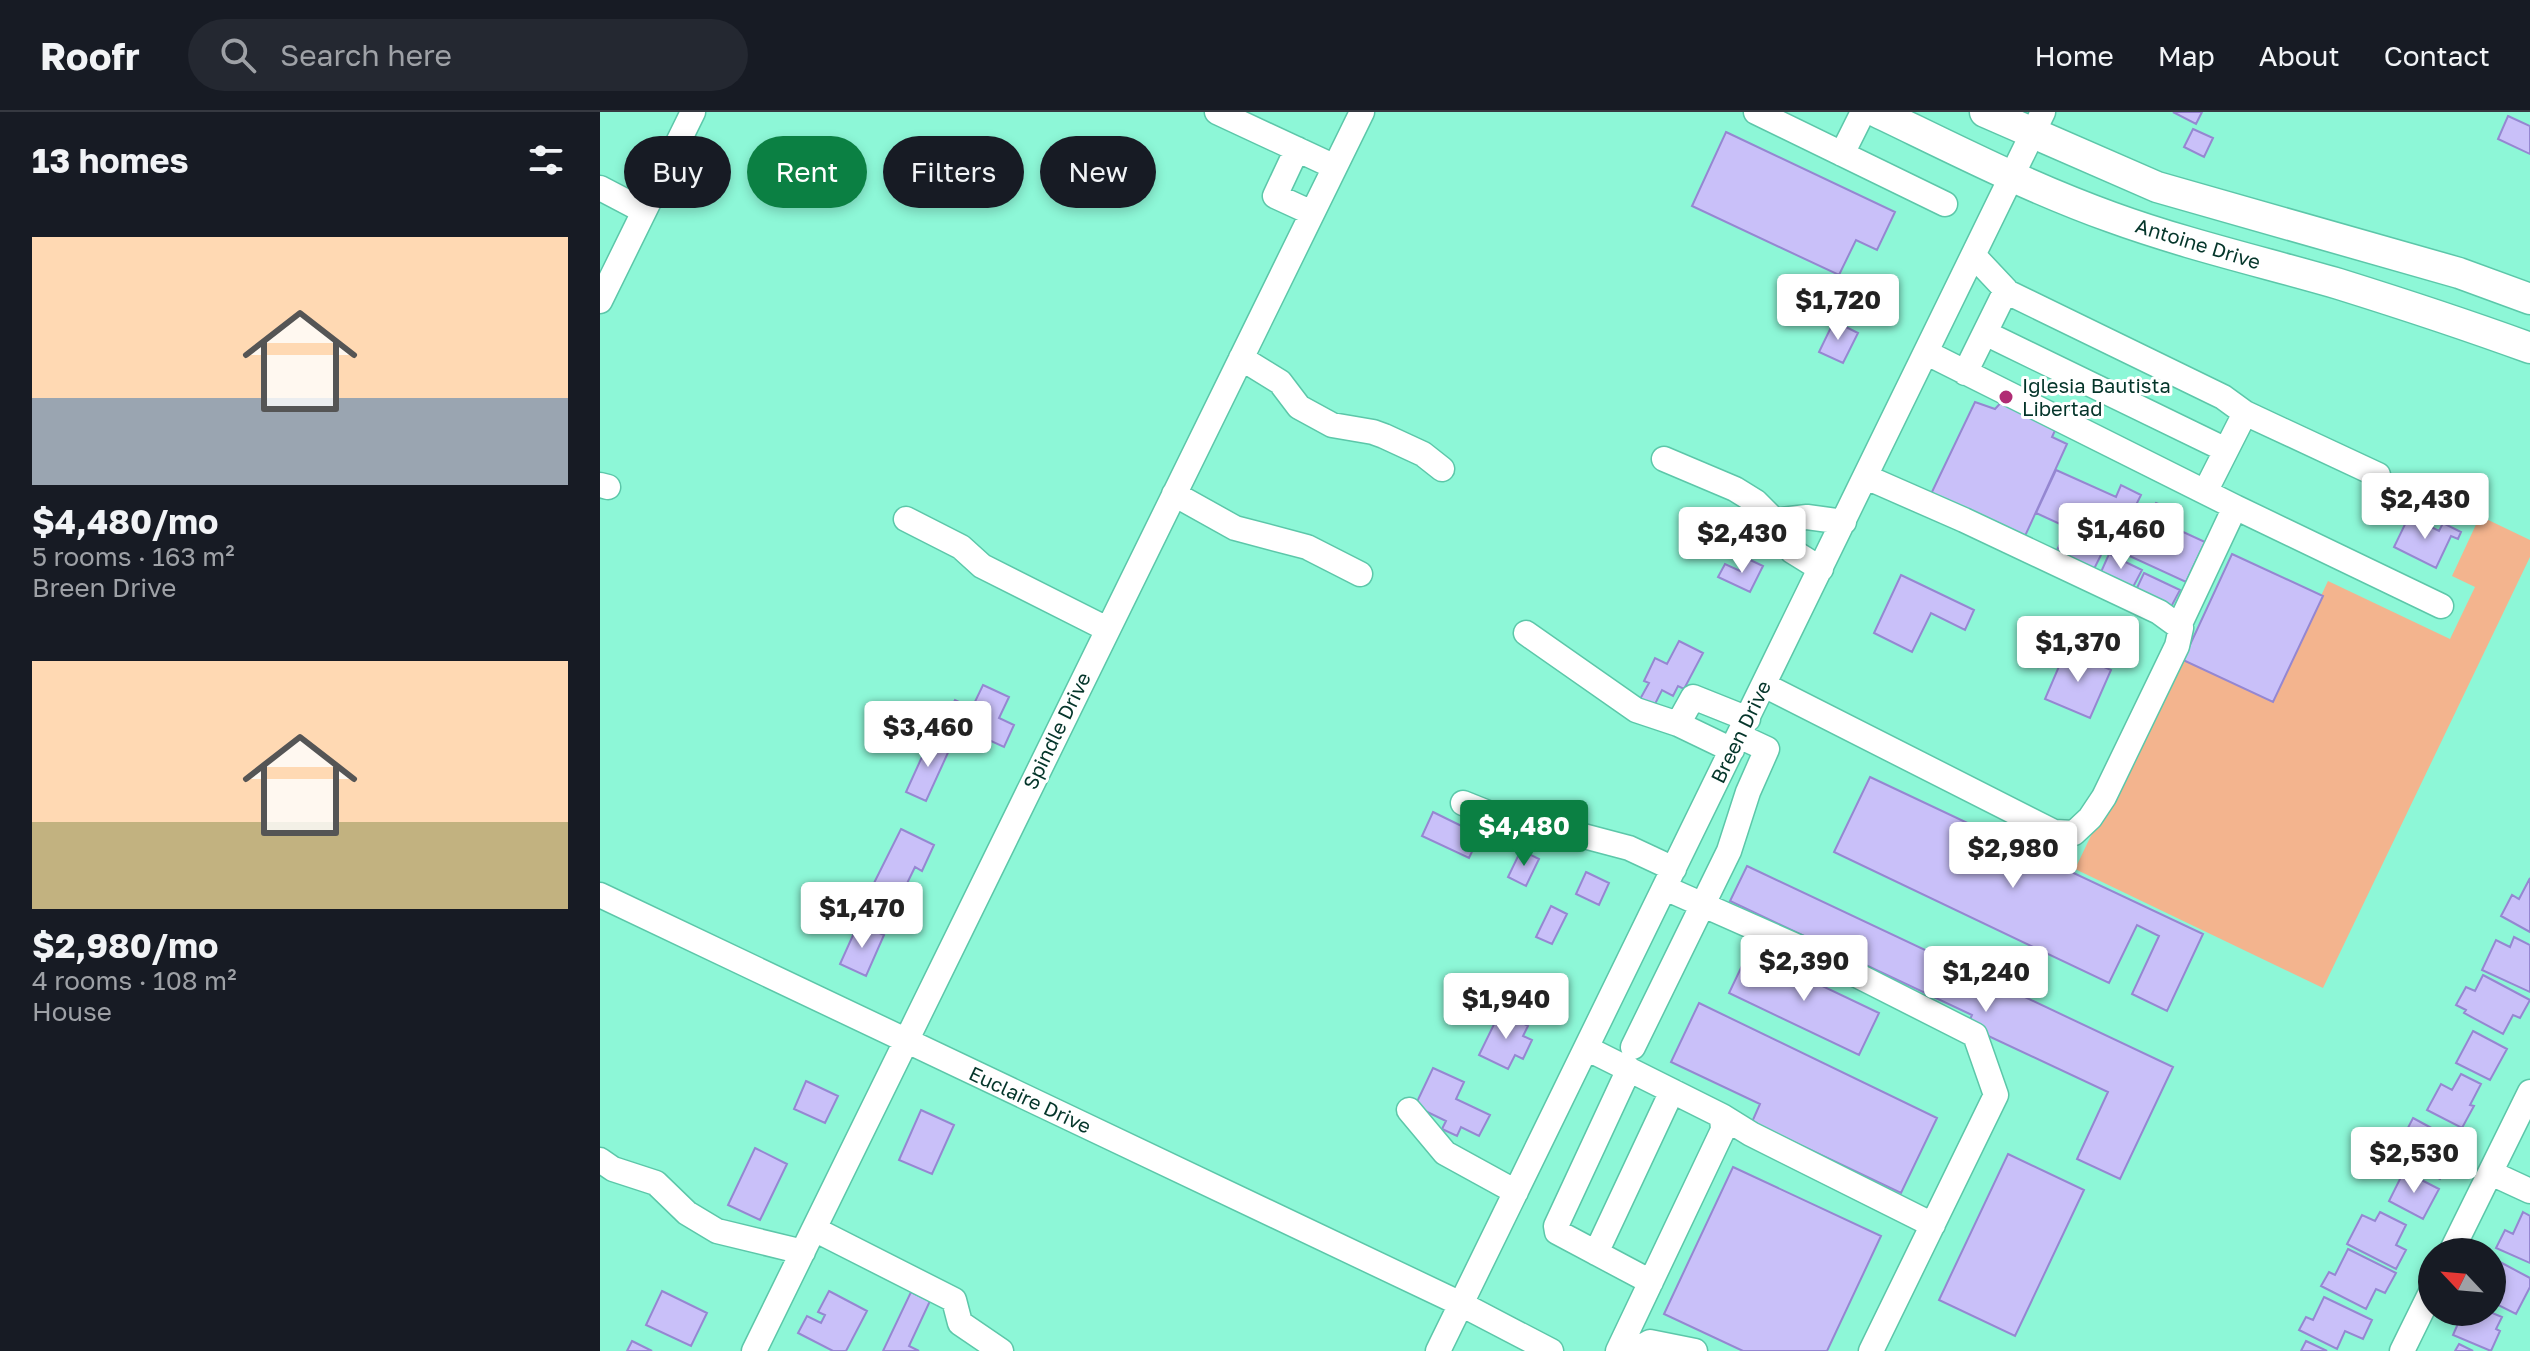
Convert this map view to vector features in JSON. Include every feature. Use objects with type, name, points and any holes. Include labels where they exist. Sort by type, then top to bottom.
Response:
[{"type":"main road","name":"Antoine Drive","points":[[1877,112],[2013,177],[2110,217],[2200,246],[2338,284],[2530,348]]},
{"type":"main road","points":[[1985,112],[2038,123],[2157,187],[2459,273],[2530,299]]},
{"type":"main road","points":[[2338,284],[2349,242]]},
{"type":"street","points":[[600,301],[693,112]]},
{"type":"street","points":[[1217,112],[1335,167]]},
{"type":"street","name":"Spindle Drive","points":[[754,1351],[1362,112]]},
{"type":"street","points":[[1842,154],[1863,112]]},
{"type":"street","points":[[1758,113],[1945,204]]},
{"type":"street","name":"Breen Drive","points":[[1438,1351],[2038,123]]},
{"type":"street","points":[[1297,149],[1275,196],[1312,213]]},
{"type":"street","points":[[600,188],[644,211]]},
{"type":"street","points":[[1974,256],[1996,277],[2005,291],[2223,397],[2245,413],[2378,475]]},
{"type":"street","points":[[1965,373],[2005,291]]},
{"type":"street","points":[[1985,333],[2226,450]]},
{"type":"street","points":[[1927,353],[2441,606]]},
{"type":"street","points":[[1241,358],[1280,382],[1299,407],[1332,425],[1384,436],[1423,454],[1442,469]]},
{"type":"street","points":[[2205,492],[2245,413]]},
{"type":"street","points":[[1664,459],[1746,495],[1764,508],[1792,551],[1821,569]]},
{"type":"street","points":[[1866,477],[2159,612],[2179,626]]},
{"type":"street","points":[[1174,494],[1235,528],[1307,547],[1360,574]]},
{"type":"street","points":[[1764,685],[2054,832],[2074,833],[2090,818],[2104,797],[2177,646],[2179,626],[2235,507]]},
{"type":"street","points":[[1773,521],[1807,517],[1844,522]]},
{"type":"street","points":[[906,519],[961,547],[982,566],[1107,629]]},
{"type":"street","points":[[1526,633],[1636,710],[1678,724],[1740,735]]},
{"type":"street","points":[[1651,1282],[1557,1232],[1556,1226],[1651,1009],[1729,851],[1748,792],[1767,749],[1740,735],[1693,697],[1678,724]]},
{"type":"street","points":[[1719,777],[1748,792]]},
{"type":"street","points":[[1463,803],[1513,823],[1557,829],[1629,848],[1702,905],[1823,958],[1975,1035],[1996,1095],[1871,1351]]},
{"type":"street","name":"Euclaire Drive","points":[[600,895],[1461,1304],[1551,1351]]},
{"type":"street","points":[[1613,993],[1651,1009]]},
{"type":"street","points":[[1586,1048],[1631,1058],[1672,1091],[1933,1225]]},
{"type":"street","points":[[1596,1253],[1672,1091]]},
{"type":"street","points":[[2458,1238],[2530,1092]]},
{"type":"street","points":[[1409,1110],[1445,1153],[1516,1192]]},
{"type":"street","points":[[1618,1351],[1723,1130],[1722,1116]]},
{"type":"street","points":[[600,1160],[613,1169],[656,1183],[687,1213],[717,1231],[803,1252]]},
{"type":"street","points":[[2491,1173],[2530,1191]]},
{"type":"street","points":[[814,1229],[954,1300],[960,1323],[1001,1351]]},
{"type":"street","points":[[2402,1351],[2418,1318]]},
{"type":"street","points":[[1634,1351],[1650,1342],[1695,1351]]},
{"type":"shaded area","points":[[2480,516],[2530,540],[2530,557],[2323,988],[2075,869],[2180,650],[2274,695],[2328,581],[2450,639],[2475,587],[2452,576]]},
{"type":"building","points":[[2173,112],[2202,112],[2196,124]]},
{"type":"building","points":[[2508,116],[2530,126],[2530,154],[2498,139]]},
{"type":"building","points":[[2193,129],[2213,138],[2204,157],[2184,147]]},
{"type":"building","points":[[1726,132],[1895,212],[1877,250],[1856,240],[1839,275],[1692,206]]},
{"type":"building","points":[[1834,321],[1858,333],[1843,363],[1819,352]]},
{"type":"building","name":"Iglesia Bautista Libertad","points":[[2006,397],[2058,424],[2052,437],[2067,444],[2025,536],[1931,494],[1975,402],[1995,409]]},
{"type":"building","points":[[2056,470],[2116,497],[2121,485],[2141,495],[2135,507],[2150,514],[2156,503],[2164,506],[2157,520],[2205,542],[2186,582],[2036,513]]},
{"type":"building","points":[[2409,516],[2439,531],[2443,523],[2461,532],[2458,539],[2451,536],[2436,568],[2394,547]]},
{"type":"building","points":[[2065,534],[2103,551],[2094,569],[2056,552]]},
{"type":"building","points":[[2109,554],[2142,570],[2133,587],[2101,572]]},
{"type":"building","points":[[2232,554],[2323,596],[2273,702],[2183,660]]},
{"type":"building","points":[[1746,558],[1763,566],[1750,592],[1718,577],[1725,564],[1740,571]]},
{"type":"building","points":[[2144,573],[2180,590],[2171,607],[2136,590]]},
{"type":"building","points":[[1901,575],[1974,610],[1965,630],[1931,613],[1912,652],[1874,633]]},
{"type":"building","points":[[1679,641],[1703,653],[1684,689],[1678,686],[1673,696],[1662,690],[1653,708],[1639,701],[1649,683],[1644,681],[1655,658],[1667,664]]},
{"type":"building","points":[[2066,650],[2111,670],[2090,718],[2045,699]]},
{"type":"building","points":[[983,685],[1009,697],[999,718],[1014,725],[1004,747],[945,720],[955,700],[972,708]]},
{"type":"building","points":[[931,737],[951,746],[926,801],[906,792]]},
{"type":"building","points":[[1870,777],[2203,934],[2167,1011],[2132,994],[2159,936],[2137,925],[2109,983],[1834,852]]},
{"type":"building","points":[[1433,812],[1480,835],[1469,858],[1422,836]]},
{"type":"building","points":[[901,829],[934,845],[922,871],[915,867],[898,902],[871,889]]},
{"type":"building","points":[[1521,850],[1539,859],[1526,886],[1508,877]]},
{"type":"building","points":[[1747,866],[2173,1067],[2120,1179],[2077,1159],[2108,1092],[1967,1026],[1972,1015],[1730,901]]},
{"type":"building","points":[[1586,872],[1609,883],[1599,905],[1576,894]]},
{"type":"building","points":[[2530,878],[2530,932],[2501,916],[2512,895],[2519,899]]},
{"type":"building","points":[[1551,906],[1567,914],[1552,944],[1536,937]]},
{"type":"building","points":[[858,924],[884,935],[866,976],[840,964]]},
{"type":"building","points":[[2514,937],[2530,945],[2530,992],[2482,970],[2496,940],[2510,947]]},
{"type":"building","points":[[1749,951],[1879,1013],[1859,1055],[1729,993]]},
{"type":"building","points":[[2483,975],[2530,1000],[2520,1018],[2513,1015],[2503,1034],[2464,1013],[2466,1010],[2456,1005],[2466,987],[2475,991]]},
{"type":"building","points":[[1699,1003],[1937,1118],[1901,1193],[1752,1122],[1760,1104],[1671,1062]]},
{"type":"building","points":[[1500,1012],[1528,1026],[1523,1036],[1532,1040],[1523,1059],[1515,1055],[1508,1069],[1479,1055]]},
{"type":"building","points":[[2473,1031],[2507,1049],[2490,1080],[2456,1063]]},
{"type":"building","points":[[1433,1068],[1464,1082],[1456,1099],[1490,1115],[1479,1136],[1461,1127],[1457,1136],[1442,1129],[1446,1121],[1415,1106]]},
{"type":"building","points":[[2461,1074],[2481,1084],[2462,1128],[2427,1110],[2441,1084],[2452,1090]]},
{"type":"building","points":[[806,1081],[838,1096],[825,1123],[794,1109]]},
{"type":"building","points":[[921,1110],[954,1125],[932,1174],[899,1160]]},
{"type":"building","points":[[2413,1118],[2450,1138],[2440,1157],[2449,1162],[2440,1179],[2394,1155]]},
{"type":"building","points":[[755,1148],[787,1164],[760,1220],[728,1205]]},
{"type":"building","points":[[2008,1154],[2084,1190],[2015,1336],[1939,1300]]},
{"type":"building","points":[[1733,1167],[1881,1236],[1827,1351],[1743,1351],[1664,1314]]},
{"type":"building","points":[[2404,1171],[2439,1189],[2423,1219],[2389,1201]]},
{"type":"building","points":[[2380,1212],[2406,1225],[2396,1245],[2406,1250],[2396,1269],[2347,1244],[2362,1215],[2375,1221]]},
{"type":"building","points":[[2523,1212],[2530,1216],[2530,1263],[2506,1252],[2506,1238],[2501,1238],[2505,1230],[2513,1234]]},
{"type":"building","points":[[2348,1249],[2396,1273],[2385,1293],[2376,1289],[2366,1309],[2321,1286],[2329,1272],[2335,1275]]},
{"type":"building","points":[[2506,1265],[2530,1278],[2530,1287],[2516,1314],[2506,1309]]},
{"type":"building","points":[[662,1291],[707,1313],[691,1346],[646,1325]]},
{"type":"building","points":[[829,1291],[867,1311],[846,1351],[833,1351],[798,1333],[807,1316],[821,1323],[825,1315],[818,1312]]},
{"type":"building","points":[[911,1292],[930,1301],[909,1346],[919,1351],[883,1351]]},
{"type":"building","points":[[2324,1297],[2372,1320],[2363,1339],[2345,1331],[2337,1349],[2299,1330],[2306,1317],[2313,1320]]},
{"type":"building","points":[[2457,1326],[2498,1326],[2496,1329],[2500,1331],[2491,1351],[2453,1335]]},
{"type":"building","points":[[632,1341],[652,1351],[627,1351]]},
{"type":"building","points":[[2306,1341],[2327,1351],[2301,1351]]},
{"type":"building","points":[[2459,1344],[2473,1351],[2455,1351]]},
{"type":"place","name":"Iglesia Bautista Libertad","points":[[2006,397]]}]
